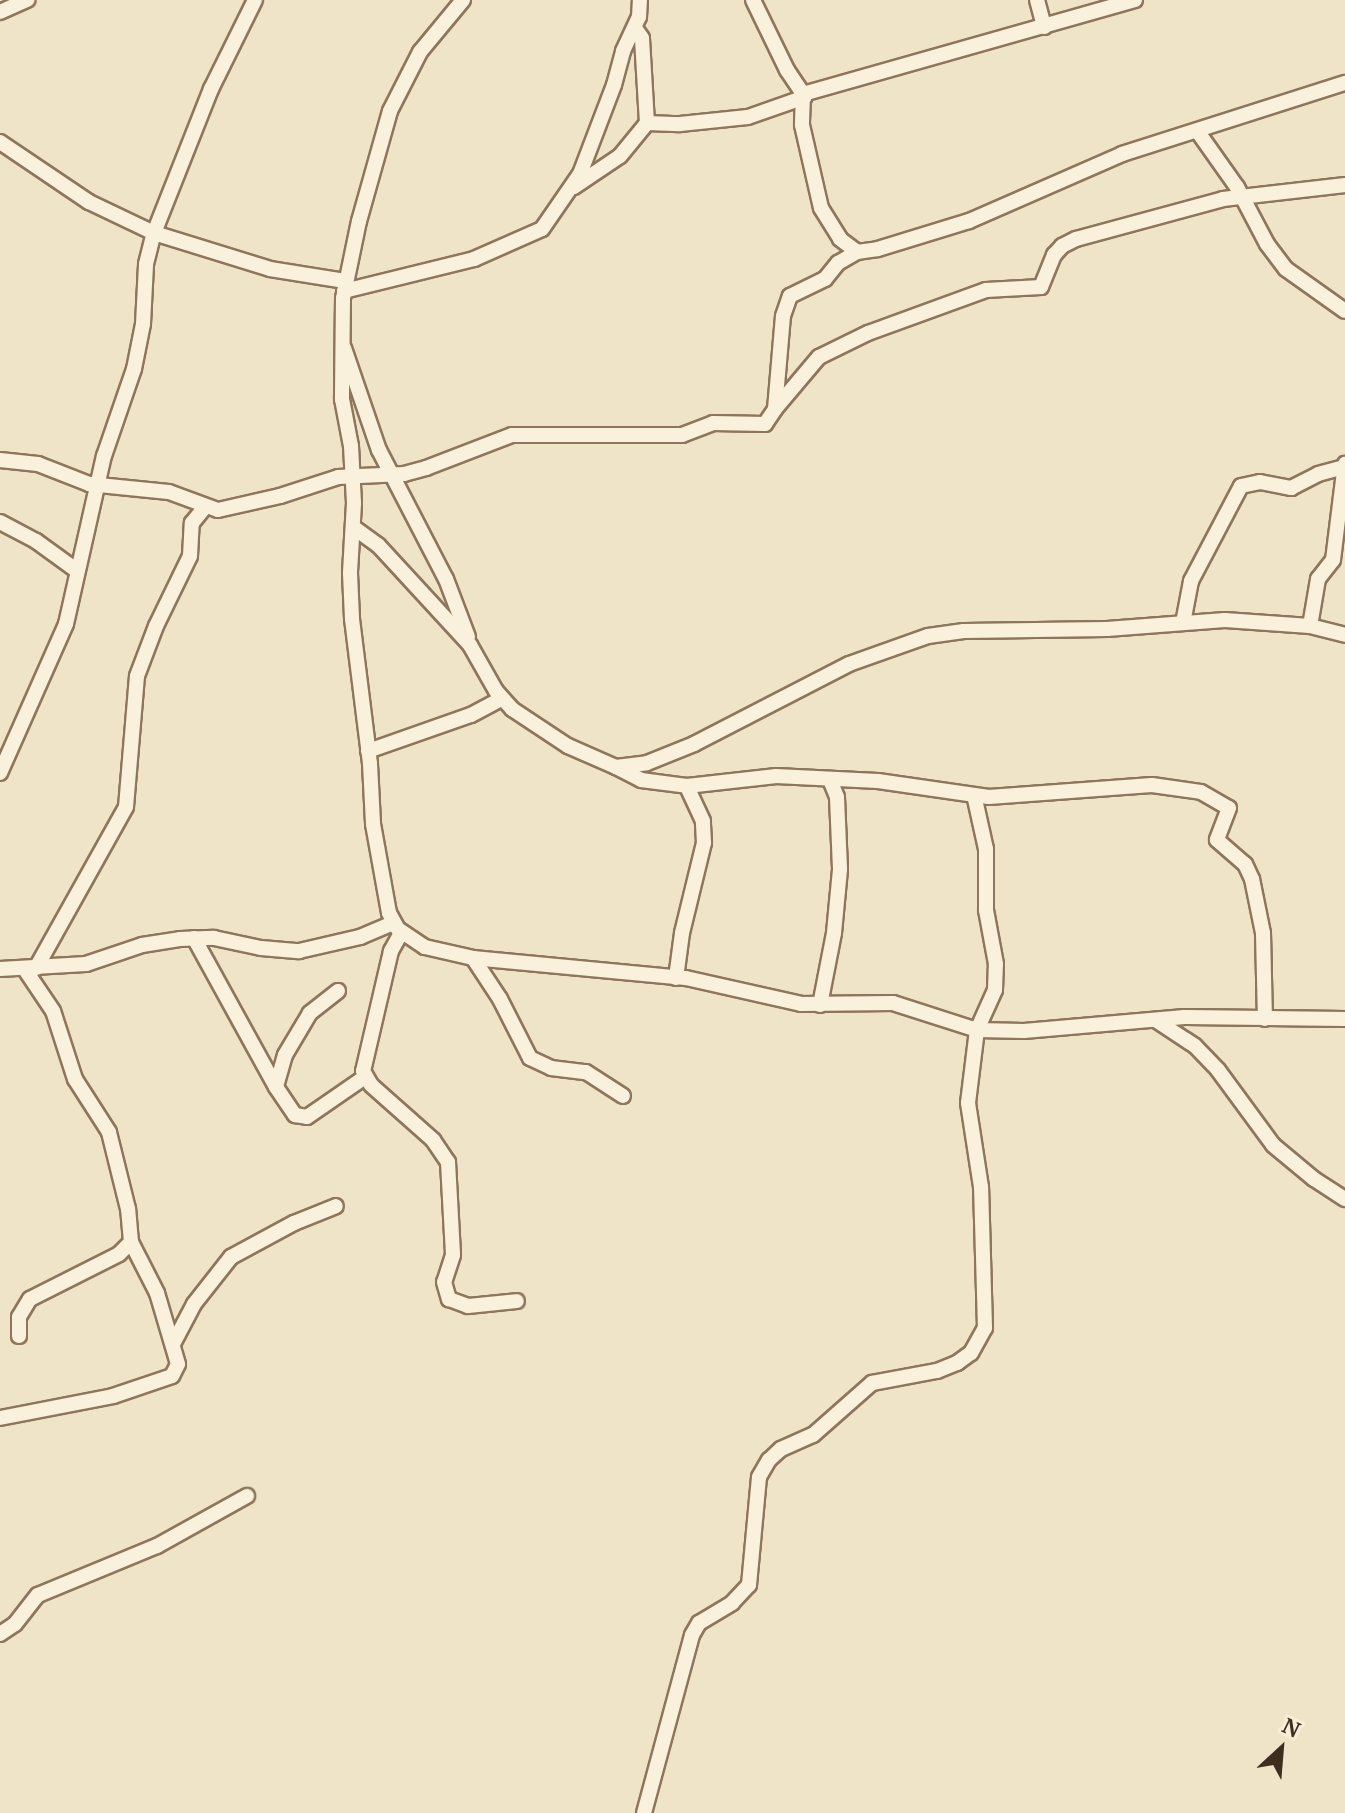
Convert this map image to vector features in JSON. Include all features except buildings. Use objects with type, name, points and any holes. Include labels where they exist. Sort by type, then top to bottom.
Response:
[{"type":"street","points":[[0,12],[27,0]]},
{"type":"street","points":[[0,773],[66,624],[106,448],[134,369],[143,324],[146,264],[154,233],[211,89],[255,0]]},
{"type":"street","points":[[463,0],[420,52],[390,111],[345,286],[342,399],[351,446],[353,527],[350,597],[373,824],[397,928],[363,1071],[383,1098],[433,1140],[448,1162],[453,1255],[444,1282],[449,1299],[468,1306],[517,1301]]},
{"type":"street","points":[[0,142],[89,202],[154,233],[270,269],[345,286],[474,259],[531,235],[556,213],[573,187],[635,28],[640,0]]},
{"type":"street","points":[[753,0],[781,60],[804,95],[802,125],[821,208],[840,239],[857,252]]},
{"type":"street","points":[[1037,0],[1044,27]]},
{"type":"street","points":[[647,123],[680,124],[748,117],[804,95],[1135,0]]},
{"type":"street","points":[[573,187],[620,156],[647,123],[642,38],[635,28]]},
{"type":"street","points":[[775,409],[783,316],[790,296],[825,279],[838,263],[857,252],[878,249],[969,221],[1122,154],[1345,83]]},
{"type":"street","points":[[1198,132],[1242,196],[1267,244],[1286,269],[1345,311]]},
{"type":"street","points":[[0,460],[31,462],[79,482],[169,492],[204,508],[218,510],[254,503],[352,474],[393,475],[459,458],[512,435],[682,435],[717,423],[765,424],[819,357],[866,334],[986,290],[1041,287],[1054,255],[1062,246],[1076,239],[1206,202],[1345,185]]},
{"type":"street","points":[[342,343],[366,405],[376,442],[413,521],[446,579],[470,645],[501,699],[568,746],[641,780],[687,786],[776,776],[878,781],[1003,797],[1168,785],[1201,792],[1226,804],[1228,817],[1217,840],[1245,864],[1252,879],[1263,933],[1265,1019]]},
{"type":"street","points":[[1183,623],[1191,581],[1241,486],[1260,482],[1291,488],[1318,474],[1345,466],[1333,560],[1318,579],[1310,626]]},
{"type":"street","points":[[30,968],[126,807],[137,676],[156,626],[190,556],[192,523],[204,508]]},
{"type":"street","points":[[0,522],[36,541],[76,570]]},
{"type":"street","points":[[353,527],[386,552],[470,645]]},
{"type":"street","points":[[616,767],[647,763],[694,744],[752,717],[839,669],[915,640],[964,631],[1107,629],[1225,620],[1310,626],[1345,635]]},
{"type":"street","points":[[368,751],[471,715],[501,699]]},
{"type":"street","points":[[820,1005],[834,933],[840,869],[837,797],[830,780]]},
{"type":"street","points":[[676,978],[682,933],[704,843],[703,821],[687,786]]},
{"type":"street","points":[[644,1813],[692,1635],[699,1623],[732,1603],[749,1585],[757,1489],[769,1460],[781,1449],[813,1435],[872,1383],[937,1371],[957,1363],[980,1340],[987,1315],[981,1187],[968,1103],[977,1030],[995,990],[996,964],[986,910],[986,849],[974,795]]},
{"type":"street","points":[[0,969],[86,964],[142,945],[194,938],[214,938],[261,948],[299,951],[397,928],[425,947],[473,958],[676,978],[820,1005],[902,1004],[977,1030],[1024,1031],[1153,1019],[1345,1019]]},
{"type":"street","points":[[194,938],[276,1087],[295,1115],[307,1117],[365,1077]]},
{"type":"street","points":[[473,958],[500,999],[530,1058],[551,1068],[586,1072],[623,1096]]},
{"type":"street","points":[[0,1418],[113,1396],[172,1376],[178,1364],[157,1293],[131,1242],[128,1209],[109,1132],[75,1079],[53,1011],[30,968]]},
{"type":"street","points":[[276,1087],[285,1055],[310,1013],[338,991]]},
{"type":"street","points":[[1153,1019],[1195,1046],[1218,1070],[1273,1145],[1345,1199]]},
{"type":"street","points":[[173,1344],[194,1304],[231,1257],[294,1223],[336,1206]]},
{"type":"street","points":[[19,1336],[19,1317],[30,1299],[119,1254],[131,1242]]},
{"type":"street","points":[[0,1634],[15,1624],[38,1595],[147,1551],[247,1496]]}]
